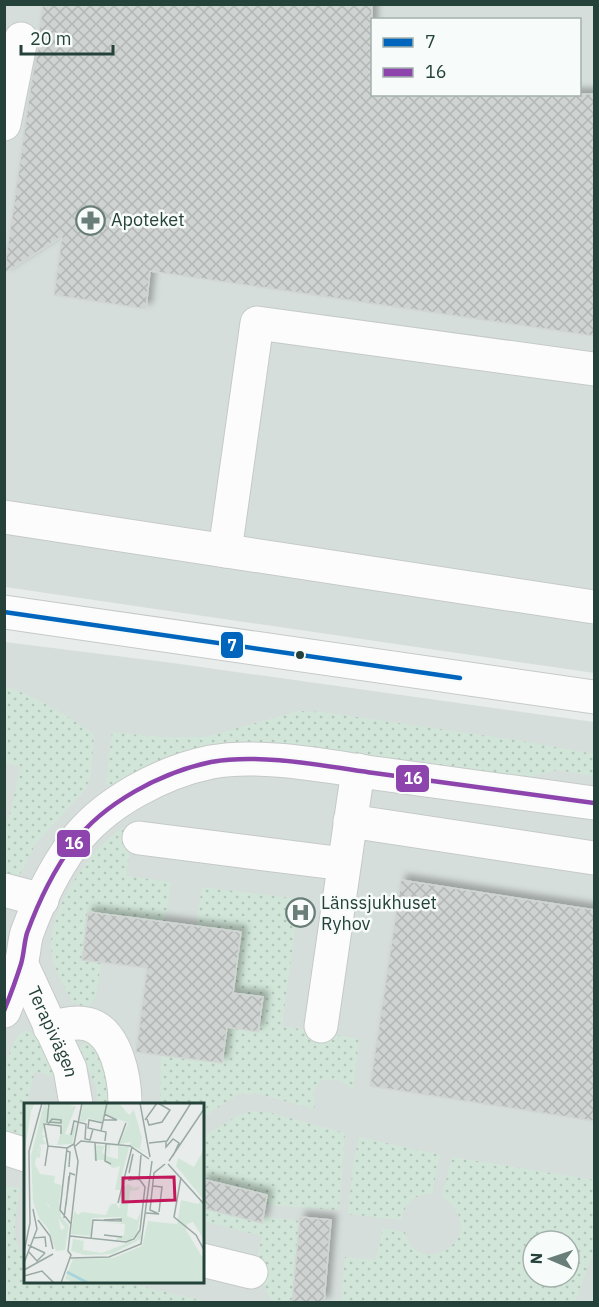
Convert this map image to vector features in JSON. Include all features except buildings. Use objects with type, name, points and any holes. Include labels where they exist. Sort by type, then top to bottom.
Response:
[{"type":"street","points":[[4,124],[21,39]]},
{"type":"street","points":[[225,551],[257,323],[594,369]]},
{"type":"street","points":[[4,517],[594,607]]},
{"type":"street","points":[[4,612],[594,697]]},
{"type":"street","name":"Terapivägen","points":[[4,1011],[21,963],[27,934],[42,900],[73,844],[90,825],[129,795],[184,770],[212,762],[246,759],[358,770],[594,803]]},
{"type":"street","points":[[321,1026],[358,770]]},
{"type":"street","points":[[351,821],[594,858]]},
{"type":"street","points":[[139,838],[344,864]]},
{"type":"street","points":[[4,890],[42,900]]},
{"type":"street","name":"Terapivägen","points":[[21,963],[70,1069],[76,1103]]},
{"type":"street","points":[[50,1028],[75,1023],[89,1024],[101,1031],[115,1050],[121,1071],[125,1103]]},
{"type":"street","points":[[4,1148],[24,1154]]},
{"type":"street","points":[[204,1260],[250,1272]]},
{"type":"shaded area","points":[[5,5],[594,5],[594,673],[5,587]]},
{"type":"shaded area","name":"Länssjukhuset Ryhov","points":[[5,642],[173,663],[594,722],[594,1302],[5,1302]]},
{"type":"green space","points":[[5,687],[40,701],[94,734],[91,775],[85,790],[36,843],[17,877],[5,877],[5,832],[21,767],[5,762]]},
{"type":"green space","points":[[299,711],[322,712],[516,740],[594,754],[594,776],[557,770],[518,780],[291,748],[111,787],[106,784],[112,732],[158,737],[205,737]]},
{"type":"green space","points":[[125,827],[130,830],[131,842],[126,876],[171,882],[165,922],[88,912],[82,959],[101,962],[96,996],[90,1005],[83,1006],[72,1002],[58,975],[51,946],[53,931],[65,896],[75,879],[99,848]]},
{"type":"green space","points":[[202,887],[299,899],[282,1026],[359,1039],[353,1090],[338,1080],[321,1080],[313,1092],[314,1109],[259,1094],[238,1094],[204,1117],[204,1103],[160,1103],[161,1055],[222,1063],[227,1027],[259,1031],[263,997],[233,993],[241,932],[196,926]]},
{"type":"green space","points":[[23,1031],[33,1034],[42,1045],[55,1072],[55,1077],[35,1071],[27,1103],[24,1103],[24,1139],[5,1129],[5,1076],[10,1050]]},
{"type":"green space","points":[[89,1041],[99,1046],[115,1103],[97,1103],[96,1087],[80,1051],[82,1045]]},
{"type":"green space","points":[[253,1111],[271,1113],[345,1133],[339,1210],[265,1205],[267,1195],[204,1179],[204,1136],[239,1115]]},
{"type":"green space","points":[[359,1137],[440,1155],[432,1193],[411,1200],[401,1220],[348,1214],[353,1165]]},
{"type":"green space","points":[[452,1157],[594,1180],[594,1249],[581,1285],[581,1229],[521,1229],[521,1289],[580,1289],[575,1302],[341,1302],[345,1257],[376,1260],[383,1228],[405,1232],[412,1247],[423,1254],[436,1254],[448,1248],[457,1239],[461,1226],[457,1211],[442,1196]]},
{"type":"green space","points":[[5,1186],[20,1188],[15,1234],[24,1257],[24,1283],[127,1283],[208,1302],[18,1302],[5,1299]]},
{"type":"green space","points":[[204,1208],[299,1221],[292,1302],[272,1302],[255,1268],[262,1236],[204,1221]]},
{"type":"transit line","name":"7","points":[[4,612],[460,678]]},
{"type":"transit line","name":"16","points":[[4,1011],[21,964],[31,922],[53,876],[73,844],[100,815],[135,791],[173,773],[211,762],[271,760],[594,803]]},
{"type":"place","name":"Apoteket","points":[[90,220]]},
{"type":"place","name":"Länssjukhuset Ryhov","points":[[300,913]]}]
